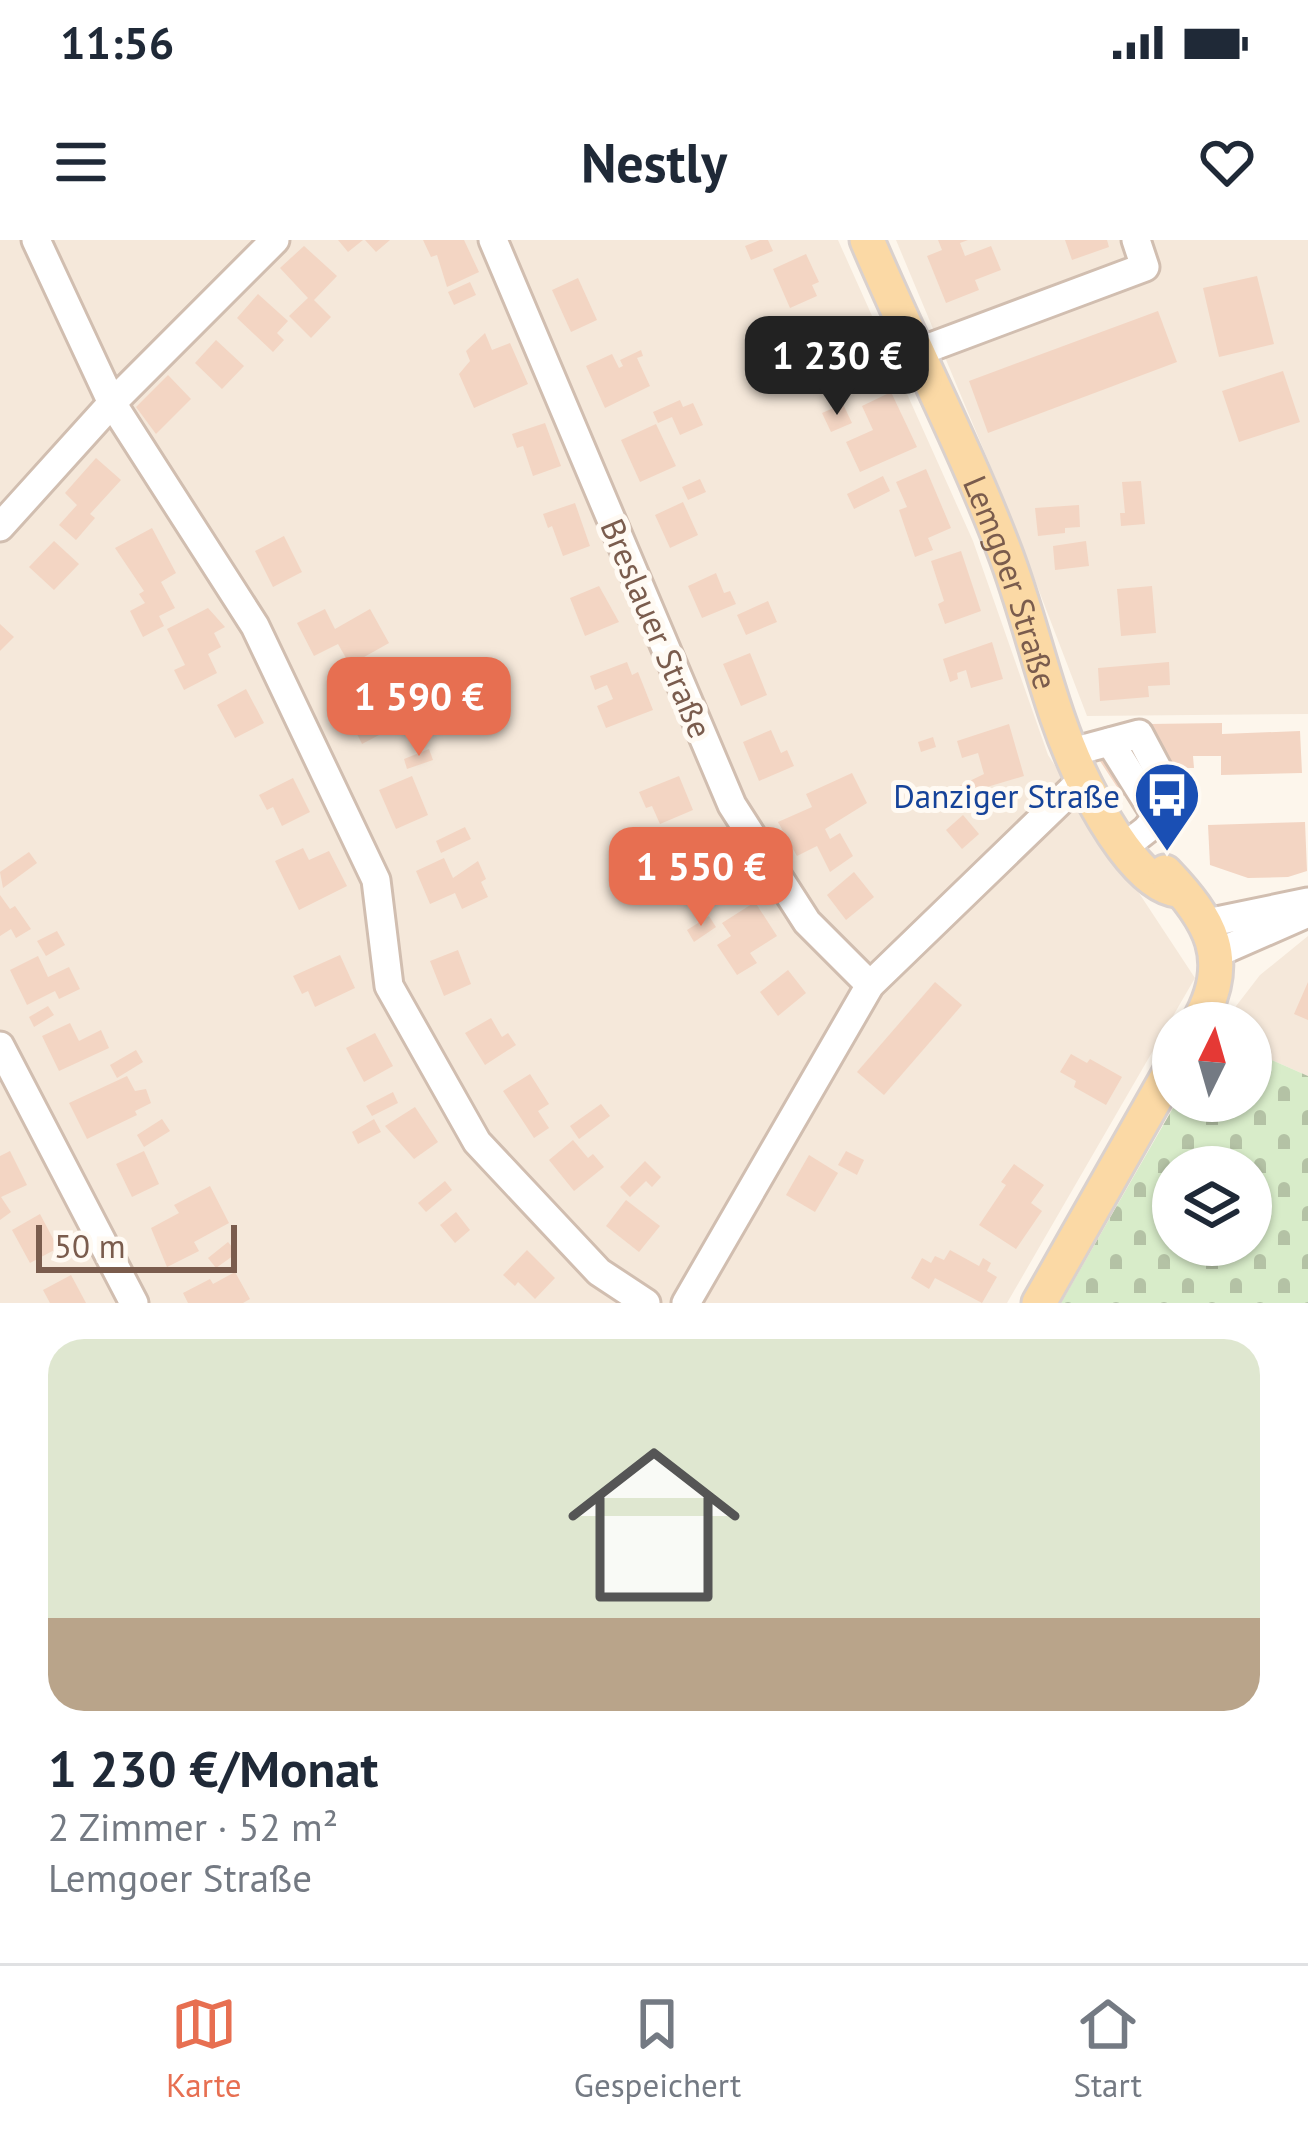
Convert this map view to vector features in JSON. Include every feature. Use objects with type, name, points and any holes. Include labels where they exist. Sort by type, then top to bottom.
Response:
[{"type":"main road","name":"Lemgoer Straße","points":[[867,240],[1004,549],[1077,766],[1128,851],[1147,857],[1171,878],[1212,938]]},
{"type":"main road","points":[[1210,1002],[1212,938]]},
{"type":"main road","points":[[1039,1303],[1152,1104]]},
{"type":"street","points":[[36,240],[112,404],[255,626],[376,880],[389,986],[477,1142],[599,1272],[646,1303]]},
{"type":"street","points":[[0,527],[112,404],[275,240]]},
{"type":"street","name":"Breslauer Straße","points":[[493,240],[732,805],[807,922],[870,985]]},
{"type":"street","points":[[915,353],[1145,267],[1136,240]]},
{"type":"street","points":[[686,1303],[870,985],[1077,766],[1110,742],[1139,734],[1173,798],[1128,851]]},
{"type":"street","points":[[1212,938],[1308,902]]},
{"type":"street","points":[[1212,938],[1308,914]]},
{"type":"street","points":[[0,1046],[134,1303]]},
{"type":"shaded area","points":[[0,240],[838,240],[973,541],[1048,755],[1195,978],[1181,1002],[1152,1002],[1152,1052],[1007,1303],[0,1303]]},
{"type":"shaded area","points":[[896,240],[1308,240],[1308,714],[1087,716],[1000,489]]},
{"type":"shaded area","points":[[1308,936],[1308,1076],[1272,1060],[1272,1002],[1239,1002],[1260,975]]},
{"type":"green space","points":[[1272,1060],[1308,1076],[1308,1303],[1061,1303],[1165,1122],[1272,1122]]},
{"type":"building","points":[[338,240],[363,240],[348,252]]},
{"type":"building","points":[[365,240],[390,240],[376,252]]},
{"type":"building","points":[[423,240],[464,240],[479,272],[447,287],[437,255],[431,257]]},
{"type":"building","points":[[768,240],[773,251],[751,260],[745,246]]},
{"type":"building","points":[[938,240],[968,240],[960,243],[965,256],[991,246],[1001,270],[975,280],[979,290],[946,303],[927,256],[942,250]]},
{"type":"building","points":[[1065,240],[1107,240],[1109,247],[1072,260]]},
{"type":"building","points":[[304,246],[337,276],[314,300],[331,317],[311,338],[289,316],[308,298],[280,268]]},
{"type":"building","points":[[806,254],[819,282],[812,285],[817,296],[790,308],[773,269]]},
{"type":"building","points":[[1257,276],[1274,344],[1219,357],[1203,288]]},
{"type":"building","points":[[578,278],[597,320],[571,332],[552,290]]},
{"type":"building","points":[[470,282],[476,295],[454,305],[448,292]]},
{"type":"building","points":[[258,294],[288,321],[277,333],[284,340],[273,352],[237,318]]},
{"type":"building","points":[[1158,311],[1177,362],[988,433],[969,381]]},
{"type":"building","points":[[836,326],[859,381],[842,388],[836,373],[825,377],[808,338]]},
{"type":"building","points":[[485,333],[492,350],[510,343],[528,384],[474,408],[459,374],[470,361],[466,351]]},
{"type":"building","points":[[216,340],[244,366],[222,389],[195,363]]},
{"type":"building","points":[[641,350],[643,356],[637,358],[650,386],[605,408],[586,366],[612,354],[619,368],[623,366],[620,360]]},
{"type":"building","points":[[1283,371],[1300,422],[1239,442],[1222,391]]},
{"type":"building","points":[[168,375],[191,399],[156,434],[136,407]]},
{"type":"building","points":[[891,392],[917,447],[860,472],[846,442],[873,430],[862,406]]},
{"type":"building","points":[[680,400],[683,407],[693,403],[703,425],[680,435],[672,417],[658,423],[653,412]]},
{"type":"building","points":[[843,404],[852,423],[831,432],[822,413]]},
{"type":"building","points":[[545,423],[561,466],[533,476],[523,446],[517,448],[512,434]]},
{"type":"building","points":[[656,424],[676,466],[640,482],[621,440]]},
{"type":"building","points":[[96,458],[121,480],[90,514],[95,518],[76,540],[59,525],[77,505],[65,493]]},
{"type":"building","points":[[926,469],[951,528],[928,538],[933,550],[915,557],[899,510],[907,507],[896,482]]},
{"type":"building","points":[[883,476],[890,491],[854,509],[847,494]]},
{"type":"building","points":[[700,479],[706,492],[688,500],[682,487]]},
{"type":"building","points":[[1141,481],[1145,524],[1121,526],[1120,513],[1125,513],[1122,482]]},
{"type":"building","points":[[683,502],[698,535],[670,548],[655,515]]},
{"type":"building","points":[[575,503],[590,546],[563,556],[543,514]]},
{"type":"building","points":[[1079,505],[1080,527],[1038,536],[1035,508]]},
{"type":"building","points":[[152,528],[176,573],[161,582],[175,608],[159,616],[164,626],[143,637],[130,611],[145,603],[139,594],[144,591],[115,548]]},
{"type":"building","points":[[284,536],[302,572],[273,587],[255,551]]},
{"type":"building","points":[[54,541],[79,564],[54,590],[29,567]]},
{"type":"building","points":[[1086,541],[1089,566],[1055,570],[1053,546]]},
{"type":"building","points":[[961,551],[981,611],[945,624],[938,604],[944,601],[931,561]]},
{"type":"building","points":[[716,573],[724,593],[730,591],[736,604],[702,618],[688,586]]},
{"type":"building","points":[[599,586],[619,622],[585,636],[570,598]]},
{"type":"building","points":[[1152,586],[1156,633],[1121,636],[1117,589]]},
{"type":"building","points":[[768,601],[777,622],[746,635],[737,615]]},
{"type":"building","points":[[208,608],[225,627],[214,633],[221,647],[208,654],[217,673],[184,690],[174,670],[185,665],[167,629]]},
{"type":"building","points":[[325,609],[335,629],[370,609],[389,643],[350,665],[338,644],[314,656],[297,623]]},
{"type":"building","points":[[0,624],[14,637],[0,651]]},
{"type":"building","points":[[992,642],[1003,679],[971,688],[966,670],[950,682],[943,659]]},
{"type":"building","points":[[750,653],[767,695],[741,706],[723,664]]},
{"type":"building","points":[[627,662],[632,675],[638,672],[653,710],[606,728],[597,706],[613,699],[607,685],[595,690],[590,676]]},
{"type":"building","points":[[1169,662],[1170,685],[1148,686],[1149,697],[1100,701],[1098,668]]},
{"type":"building","points":[[246,689],[264,723],[235,738],[217,705]]},
{"type":"building","points":[[372,694],[382,714],[388,710],[396,726],[362,744],[344,708]]},
{"type":"building","points":[[1222,723],[1222,734],[1300,731],[1302,773],[1221,775],[1221,756],[1193,756],[1194,768],[1171,768],[1123,796],[1098,758],[1150,734],[1149,724]]},
{"type":"building","points":[[1009,724],[1024,776],[987,787],[993,796],[961,811],[951,790],[984,774],[978,753],[962,758],[957,741]]},
{"type":"building","points":[[771,730],[781,753],[787,750],[794,766],[759,781],[743,742]]},
{"type":"building","points":[[933,737],[936,747],[921,752],[918,742]]},
{"type":"building","points":[[429,749],[433,760],[407,769],[404,759]]},
{"type":"building","points":[[852,773],[867,803],[825,829],[830,839],[840,833],[853,856],[830,872],[817,846],[797,856],[778,822],[812,807],[806,794]]},
{"type":"building","points":[[412,776],[428,815],[396,829],[379,790]]},
{"type":"building","points":[[679,776],[693,810],[660,824],[639,792]]},
{"type":"building","points":[[293,778],[310,812],[282,826],[273,807],[267,810],[259,795]]},
{"type":"building","points":[[963,815],[979,834],[962,849],[946,830]]},
{"type":"building","points":[[1305,822],[1307,871],[1288,877],[1248,878],[1210,865],[1208,825]]},
{"type":"building","points":[[465,827],[471,839],[441,853],[436,841]]},
{"type":"building","points":[[714,831],[736,868],[709,883],[688,846]]},
{"type":"building","points":[[303,848],[309,860],[329,851],[347,886],[299,910],[275,861]]},
{"type":"building","points":[[29,852],[37,863],[3,888],[0,872]]},
{"type":"building","points":[[444,858],[453,878],[478,861],[488,897],[462,909],[455,893],[430,904],[416,871]]},
{"type":"building","points":[[854,872],[874,897],[846,920],[827,895]]},
{"type":"building","points":[[0,895],[10,909],[15,906],[31,929],[16,938],[11,929],[0,936]]},
{"type":"building","points":[[755,902],[777,936],[750,953],[757,963],[737,975],[717,945],[731,936],[722,923]]},
{"type":"building","points":[[709,916],[716,927],[694,942],[687,930]]},
{"type":"building","points":[[57,931],[65,945],[46,956],[37,941]]},
{"type":"building","points":[[458,950],[471,984],[444,996],[430,961]]},
{"type":"building","points":[[340,955],[355,988],[315,1007],[293,976]]},
{"type":"building","points":[[38,956],[48,977],[69,967],[80,989],[59,999],[55,991],[27,1005],[10,970]]},
{"type":"building","points":[[788,970],[806,993],[778,1016],[760,992]]},
{"type":"building","points":[[935,982],[962,1005],[884,1095],[857,1072]]},
{"type":"building","points":[[1308,982],[1308,1020],[1294,1014]]},
{"type":"building","points":[[48,1006],[54,1015],[34,1027],[29,1017]]},
{"type":"building","points":[[491,1018],[502,1037],[508,1033],[516,1045],[485,1065],[465,1033]]},
{"type":"building","points":[[70,1023],[79,1041],[101,1030],[109,1048],[59,1071],[42,1036]]},
{"type":"building","points":[[375,1033],[393,1066],[364,1082],[346,1048]]},
{"type":"building","points":[[136,1050],[143,1062],[117,1078],[110,1065]]},
{"type":"building","points":[[1071,1054],[1122,1077],[1106,1105],[1074,1087],[1076,1081],[1060,1072]]},
{"type":"building","points":[[530,1074],[549,1104],[538,1111],[549,1128],[534,1138],[503,1091]]},
{"type":"building","points":[[127,1076],[135,1091],[146,1089],[151,1103],[87,1139],[69,1103]]},
{"type":"building","points":[[393,1092],[398,1103],[372,1116],[366,1106]]},
{"type":"building","points":[[601,1104],[610,1116],[579,1139],[570,1126]]},
{"type":"building","points":[[415,1107],[438,1142],[414,1159],[385,1126]]},
{"type":"building","points":[[162,1119],[170,1131],[144,1147],[137,1135]]},
{"type":"building","points":[[374,1119],[381,1132],[358,1144],[352,1132]]},
{"type":"building","points":[[573,1140],[588,1158],[593,1154],[604,1167],[574,1191],[549,1160]]},
{"type":"building","points":[[10,1151],[27,1185],[1,1197],[11,1212],[0,1220],[0,1156]]},
{"type":"building","points":[[144,1151],[159,1184],[132,1197],[116,1164]]},
{"type":"building","points":[[846,1151],[864,1160],[857,1175],[838,1165]]},
{"type":"building","points":[[809,1155],[838,1173],[815,1212],[786,1195]]},
{"type":"building","points":[[645,1161],[661,1177],[652,1187],[646,1181],[630,1197],[620,1187]]},
{"type":"building","points":[[1014,1164],[1044,1185],[1031,1203],[1042,1211],[1016,1249],[979,1225]]},
{"type":"building","points":[[445,1181],[452,1190],[426,1212],[418,1203]]},
{"type":"building","points":[[210,1186],[229,1223],[194,1242],[199,1251],[167,1267],[151,1228],[179,1213],[174,1205]]},
{"type":"building","points":[[626,1200],[660,1226],[639,1252],[606,1226]]},
{"type":"building","points":[[456,1212],[470,1230],[455,1243],[440,1225]]},
{"type":"building","points":[[40,1214],[58,1248],[30,1263],[12,1230]]},
{"type":"building","points":[[228,1242],[237,1253],[216,1268],[208,1258]]},
{"type":"building","points":[[527,1250],[555,1278],[535,1299],[503,1275]]},
{"type":"building","points":[[950,1250],[979,1266],[983,1258],[991,1263],[987,1271],[997,1277],[982,1303],[935,1278],[929,1289],[911,1278],[922,1258],[931,1263],[935,1256],[944,1260]]},
{"type":"building","points":[[235,1272],[250,1299],[188,1303],[183,1293]]},
{"type":"building","points":[[71,1275],[86,1303],[50,1303],[43,1290]]},
{"type":"place","name":"Danziger Straße","points":[[1167,854]]}]
